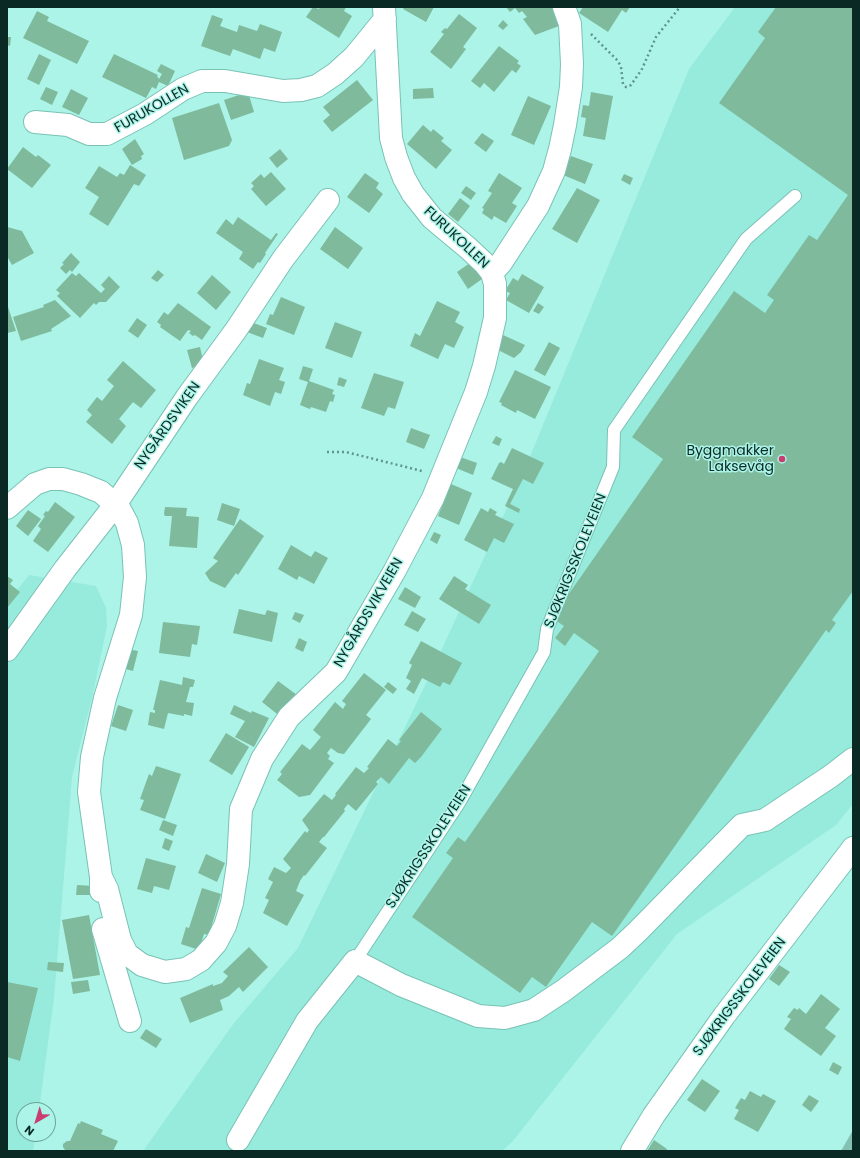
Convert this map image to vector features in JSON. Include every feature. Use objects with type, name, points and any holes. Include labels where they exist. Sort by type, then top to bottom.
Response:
[{"type":"street","name":"FURUKOLLEN","points":[[384,13],[391,138],[404,178],[413,194],[432,218],[468,248],[492,273],[501,263],[538,206],[554,171],[560,149],[568,106],[572,64],[570,24],[564,7]]},
{"type":"street","name":"FURUKOLLEN","points":[[35,122],[68,125],[89,134],[107,134],[145,114],[183,89],[202,81],[225,81],[283,91],[301,90],[317,86],[335,74],[354,57],[384,13]]},
{"type":"street","name":"NYGÅRDSVIKEN","points":[[7,650],[65,569],[115,505],[187,397],[236,330],[283,259],[328,200]]},
{"type":"street","name":"NYGÅRDSVIKVEIEN","points":[[101,877],[107,889],[120,940],[127,954],[142,965],[165,972],[186,969],[201,960],[216,943],[225,926],[232,903],[238,864],[241,809],[262,759],[289,717],[336,672],[394,572],[433,498],[441,479],[476,392],[484,366],[495,318],[496,290],[492,273]]},
{"type":"street","name":"NYGÅRDSVIKVEIEN","points":[[7,508],[35,484],[48,479],[63,479],[81,484],[101,492],[118,508],[127,523],[133,545],[135,576],[131,615],[105,698],[92,757],[89,792],[101,877],[100,918],[130,1021]]},
{"type":"street","points":[[355,961],[401,985],[478,1016],[505,1018],[534,1010],[563,991],[620,948],[742,825],[765,820],[831,776],[853,759]]},
{"type":"street","name":"SJØKRIGSSKOLEVEIEN","points":[[632,1151],[654,1115],[724,1016],[853,848]]},
{"type":"street","name":"SJØKRIGSSKOLEVEIEN","points":[[238,1140],[307,1021],[355,961]]},
{"type":"lane","name":"SJØKRIGSSKOLEVEIEN","points":[[355,961],[459,803],[544,652],[547,629],[614,467],[614,430],[746,239],[795,196]]},
{"type":"path","points":[[588,31],[618,61],[621,67],[623,84],[626,87],[631,85],[642,69],[656,37],[680,7]]},
{"type":"path","points":[[327,452],[346,452],[365,456],[425,472],[441,479]]},
{"type":"shaded area","points":[[735,7],[853,7],[853,804],[836,825],[677,934],[512,1142],[502,1151],[143,1151],[234,1023],[298,948],[422,692],[525,469],[689,69]]},
{"type":"shaded area","points":[[29,575],[96,586],[106,608],[107,626],[92,698],[72,777],[54,998],[40,1102],[16,1102],[16,1142],[35,1142],[33,1151],[7,1151],[7,603]]},
{"type":"shaded area","points":[[853,1130],[853,1151],[841,1151]]},
{"type":"building","points":[[313,7],[319,9],[320,7],[346,7],[344,11],[352,16],[339,38],[306,17]]},
{"type":"building","points":[[404,7],[434,7],[426,22],[403,9]]},
{"type":"building","points":[[506,7],[555,7],[562,16],[559,26],[535,35],[523,19],[527,17],[522,11],[519,13],[515,8],[510,12]]},
{"type":"building","points":[[583,7],[630,7],[626,13],[622,10],[608,32],[579,13]]},
{"type":"building","points":[[776,7],[853,7],[853,591],[832,620],[836,623],[829,633],[826,630],[612,936],[592,922],[546,987],[532,977],[520,993],[412,917],[453,858],[446,853],[458,837],[465,842],[599,651],[574,633],[565,646],[555,638],[564,626],[552,618],[663,459],[632,437],[734,291],[765,313],[774,300],[767,295],[809,235],[817,240],[848,195],[719,103],[765,38],[758,32]]},
{"type":"building","points":[[37,11],[49,17],[47,21],[89,41],[77,64],[23,38]]},
{"type":"building","points":[[459,14],[477,28],[463,47],[466,49],[451,69],[430,52],[444,34],[441,32],[445,28],[447,29]]},
{"type":"building","points":[[212,15],[223,19],[220,26],[237,32],[239,25],[257,31],[260,24],[282,32],[275,52],[264,48],[260,59],[233,49],[230,56],[201,46]]},
{"type":"building","points":[[503,20],[508,25],[503,30],[498,26]]},
{"type":"building","points":[[7,37],[11,37],[10,46],[7,45]]},
{"type":"building","points":[[499,46],[519,61],[517,63],[521,66],[516,73],[512,70],[494,92],[484,83],[480,88],[471,81]]},
{"type":"building","points":[[39,54],[51,60],[39,85],[27,79]]},
{"type":"building","points":[[114,54],[158,75],[157,76],[159,79],[162,74],[157,71],[161,64],[175,71],[168,86],[159,82],[156,89],[152,87],[146,98],[102,77]]},
{"type":"building","points":[[357,80],[373,100],[332,132],[323,121],[330,115],[323,107]]},
{"type":"building","points":[[46,87],[58,92],[52,105],[40,99]]},
{"type":"building","points":[[433,88],[434,98],[413,99],[413,89]]},
{"type":"building","points":[[71,89],[88,98],[79,115],[62,107]]},
{"type":"building","points":[[248,92],[254,112],[231,120],[224,100]]},
{"type":"building","points":[[591,92],[613,96],[605,140],[583,136],[586,118],[581,117],[583,105],[589,106]]},
{"type":"building","points":[[528,96],[551,106],[534,145],[511,135]]},
{"type":"building","points":[[219,103],[232,140],[229,146],[184,160],[172,118]]},
{"type":"building","points":[[423,125],[431,132],[433,129],[444,138],[441,141],[452,150],[436,169],[407,144]]},
{"type":"building","points":[[482,133],[494,141],[486,152],[474,143]]},
{"type":"building","points":[[135,139],[144,154],[141,156],[142,159],[132,165],[122,149]]},
{"type":"building","points":[[23,147],[36,157],[38,155],[51,165],[32,188],[7,169]]},
{"type":"building","points":[[280,149],[288,159],[277,168],[269,158]]},
{"type":"building","points":[[571,156],[593,164],[585,184],[563,175]]},
{"type":"building","points":[[130,165],[146,175],[139,186],[134,184],[108,226],[89,214],[99,197],[85,188],[99,166],[117,177],[120,173],[124,175]]},
{"type":"building","points":[[271,172],[286,189],[266,206],[251,189],[254,186],[251,183],[261,174],[264,178]]},
{"type":"building","points":[[365,173],[379,183],[376,188],[383,194],[369,213],[347,197]]},
{"type":"building","points":[[499,173],[522,188],[512,203],[517,206],[506,223],[494,216],[492,220],[482,213],[484,209],[482,208],[492,193],[488,191]]},
{"type":"building","points":[[624,174],[633,178],[630,185],[621,180]]},
{"type":"building","points":[[466,186],[476,193],[471,200],[461,193]]},
{"type":"building","points":[[577,188],[600,200],[577,243],[552,229]]},
{"type":"building","points":[[460,198],[470,206],[458,222],[448,214]]},
{"type":"building","points":[[238,217],[271,240],[276,233],[278,234],[260,263],[258,262],[253,269],[239,259],[243,252],[216,233],[226,219],[233,225]]},
{"type":"building","points":[[7,227],[22,231],[34,253],[12,265],[7,256]]},
{"type":"building","points":[[335,227],[363,248],[348,269],[320,249]]},
{"type":"building","points":[[71,253],[80,262],[72,272],[70,270],[66,274],[60,268],[64,264],[62,263]]},
{"type":"building","points":[[470,263],[482,279],[468,289],[457,272]]},
{"type":"building","points":[[158,270],[164,275],[157,282],[151,278]]},
{"type":"building","points":[[72,273],[76,276],[79,273],[101,293],[105,289],[101,285],[109,276],[120,287],[106,302],[99,302],[96,305],[94,303],[80,318],[57,296],[60,293],[56,290]]},
{"type":"building","points":[[522,274],[544,287],[529,313],[506,300],[510,293],[505,291],[513,278],[518,281]]},
{"type":"building","points":[[212,275],[231,292],[216,310],[197,293]]},
{"type":"building","points":[[281,297],[305,307],[294,335],[266,324],[270,314],[273,315]]},
{"type":"building","points":[[55,300],[71,316],[51,329],[52,331],[21,341],[13,317],[44,307],[43,305]]},
{"type":"building","points":[[437,301],[460,312],[455,322],[464,327],[454,348],[445,344],[438,359],[410,346],[415,333],[420,336]]},
{"type":"building","points":[[178,303],[211,327],[202,340],[195,335],[193,336],[189,333],[191,331],[188,330],[180,341],[160,327],[161,325],[157,322],[164,312],[168,315]]},
{"type":"building","points":[[538,303],[544,307],[539,314],[533,311]]},
{"type":"building","points":[[7,307],[16,331],[7,333]]},
{"type":"building","points":[[137,318],[147,325],[138,338],[128,331]]},
{"type":"building","points":[[251,322],[267,328],[263,338],[247,332]]},
{"type":"building","points":[[335,322],[362,332],[352,358],[325,348]]},
{"type":"building","points":[[503,335],[525,345],[521,352],[514,358],[496,349]]},
{"type":"building","points":[[549,342],[560,348],[545,376],[534,370]]},
{"type":"building","points":[[200,347],[204,365],[192,368],[187,350]]},
{"type":"building","points":[[259,359],[284,368],[279,380],[285,382],[281,394],[275,392],[270,406],[243,395],[247,383],[250,384]]},
{"type":"building","points":[[123,361],[156,390],[141,408],[133,402],[119,419],[126,426],[112,444],[86,422],[92,415],[87,410],[97,397],[102,401],[114,386],[107,380]]},
{"type":"building","points":[[303,366],[313,369],[309,381],[334,390],[332,394],[335,395],[333,402],[330,401],[326,412],[311,407],[310,409],[300,405],[308,382],[299,379]]},
{"type":"building","points":[[515,370],[551,387],[535,419],[517,410],[516,413],[501,405],[502,403],[499,402]]},
{"type":"building","points":[[374,373],[404,382],[395,409],[388,407],[384,416],[361,408]]},
{"type":"building","points":[[339,377],[347,380],[344,387],[337,385]]},
{"type":"building","points":[[411,428],[430,435],[424,449],[406,442]]},
{"type":"building","points":[[496,436],[502,439],[499,446],[492,443]]},
{"type":"building","points":[[512,448],[544,463],[533,484],[523,479],[510,504],[520,509],[519,513],[505,506],[513,489],[491,479],[499,463],[501,462],[504,464]]},
{"type":"building","points":[[460,457],[477,463],[473,475],[456,468]]},
{"type":"building","points":[[451,484],[472,493],[459,525],[438,516]]},
{"type":"building","points":[[55,502],[75,517],[48,552],[33,541],[41,529],[38,526],[45,516],[43,515],[46,511],[48,512]]},
{"type":"building","points":[[222,503],[240,509],[234,526],[217,520]]},
{"type":"building","points":[[165,507],[187,508],[186,516],[199,517],[197,548],[169,546],[172,516],[165,516]]},
{"type":"building","points":[[481,508],[488,512],[490,508],[497,512],[495,515],[514,524],[504,543],[494,538],[487,552],[464,540]]},
{"type":"building","points":[[28,510],[41,519],[28,536],[16,526]]},
{"type":"building","points":[[240,519],[264,536],[238,575],[236,573],[225,588],[210,581],[205,573],[218,561],[213,558]]},
{"type":"building","points":[[434,532],[441,535],[437,544],[430,540]]},
{"type":"building","points":[[291,545],[311,557],[315,551],[328,558],[314,584],[299,576],[297,580],[278,569]]},
{"type":"building","points":[[7,576],[13,580],[10,584],[20,592],[7,608]]},
{"type":"building","points":[[454,576],[468,585],[465,589],[491,605],[479,624],[439,599]]},
{"type":"building","points":[[405,587],[421,597],[415,608],[398,599]]},
{"type":"building","points":[[239,609],[265,615],[267,610],[278,613],[272,642],[233,633]]},
{"type":"building","points":[[412,611],[426,619],[418,632],[404,625]]},
{"type":"building","points":[[295,612],[304,615],[300,623],[292,619]]},
{"type":"building","points":[[163,622],[200,626],[197,645],[192,644],[190,657],[159,653]]},
{"type":"building","points":[[299,638],[307,642],[303,652],[295,648]]},
{"type":"building","points":[[421,641],[462,663],[450,685],[443,682],[440,687],[422,678],[414,694],[406,689],[411,681],[406,678],[412,665],[409,663]]},
{"type":"building","points":[[127,649],[138,651],[133,671],[122,668]]},
{"type":"building","points":[[364,673],[386,690],[366,715],[371,719],[344,754],[338,753],[331,748],[327,753],[330,756],[328,759],[334,763],[310,795],[299,797],[277,780],[282,774],[280,772],[302,744],[310,750],[321,737],[313,730],[335,702],[343,709],[346,704],[342,701]]},
{"type":"building","points":[[183,677],[195,680],[193,687],[190,687],[186,702],[194,703],[192,716],[168,713],[164,729],[148,725],[150,712],[155,713],[155,710],[153,710],[160,680],[182,685]]},
{"type":"building","points":[[278,681],[297,695],[281,717],[262,702]]},
{"type":"building","points":[[388,682],[397,689],[393,694],[384,687]]},
{"type":"building","points":[[118,705],[133,710],[126,731],[111,726]]},
{"type":"building","points":[[234,705],[251,713],[252,711],[269,718],[254,747],[235,737],[245,721],[230,714]]},
{"type":"building","points":[[421,712],[442,729],[421,757],[415,763],[409,758],[389,784],[381,777],[376,782],[378,784],[356,811],[348,804],[344,809],[345,811],[319,842],[327,848],[300,881],[296,891],[304,895],[287,926],[263,913],[269,900],[265,898],[273,882],[268,879],[274,867],[286,873],[291,868],[283,859],[305,831],[307,833],[309,830],[302,820],[324,794],[332,800],[356,767],[364,773],[369,768],[367,767],[388,739],[397,746],[401,741],[399,740]]},
{"type":"building","points":[[226,733],[249,747],[232,775],[209,761]]},
{"type":"building","points":[[156,766],[181,774],[165,819],[140,810],[144,800],[140,799],[149,774],[152,776]]},
{"type":"building","points":[[163,820],[177,825],[173,836],[159,830]]},
{"type":"building","points":[[165,838],[173,841],[169,851],[162,848]]},
{"type":"building","points":[[206,854],[225,863],[217,882],[198,873]]},
{"type":"building","points":[[146,858],[176,866],[169,890],[154,886],[152,893],[137,889]]},
{"type":"building","points":[[77,885],[94,886],[93,895],[76,895]]},
{"type":"building","points":[[202,888],[221,894],[209,935],[204,934],[199,950],[181,944],[186,927],[189,928]]},
{"type":"building","points":[[89,915],[100,975],[73,979],[62,920]]},
{"type":"building","points":[[249,947],[268,967],[243,992],[239,987],[229,996],[220,1000],[223,1010],[190,1023],[180,998],[213,984],[213,986],[222,983],[228,976],[223,972]]},
{"type":"building","points":[[48,962],[64,963],[63,972],[47,970]]},
{"type":"building","points":[[779,965],[790,972],[779,986],[769,979]]},
{"type":"building","points":[[88,980],[90,991],[73,994],[71,982]]},
{"type":"building","points":[[7,982],[38,988],[20,1061],[7,1057]]},
{"type":"building","points":[[821,994],[840,1009],[825,1028],[836,1036],[821,1056],[784,1029],[791,1019],[787,1017],[794,1008],[798,1010],[799,1008],[806,1014]]},
{"type":"building","points":[[146,1029],[162,1039],[156,1048],[140,1038]]},
{"type":"building","points":[[833,1062],[842,1067],[838,1075],[829,1070]]},
{"type":"building","points":[[702,1079],[720,1091],[705,1112],[687,1100]]},
{"type":"building","points":[[750,1091],[761,1097],[763,1094],[776,1101],[758,1132],[734,1119],[739,1110],[735,1108],[741,1098],[745,1100]]},
{"type":"building","points":[[809,1095],[819,1101],[811,1112],[802,1105]]},
{"type":"building","points":[[81,1121],[103,1130],[101,1134],[118,1141],[113,1151],[65,1150],[63,1144],[70,1141],[78,1123],[80,1124]]},
{"type":"building","points":[[654,1140],[667,1149],[666,1151],[647,1151]]},
{"type":"place","name":"Byggmakker Laksevåg","points":[[782,459]]}]
